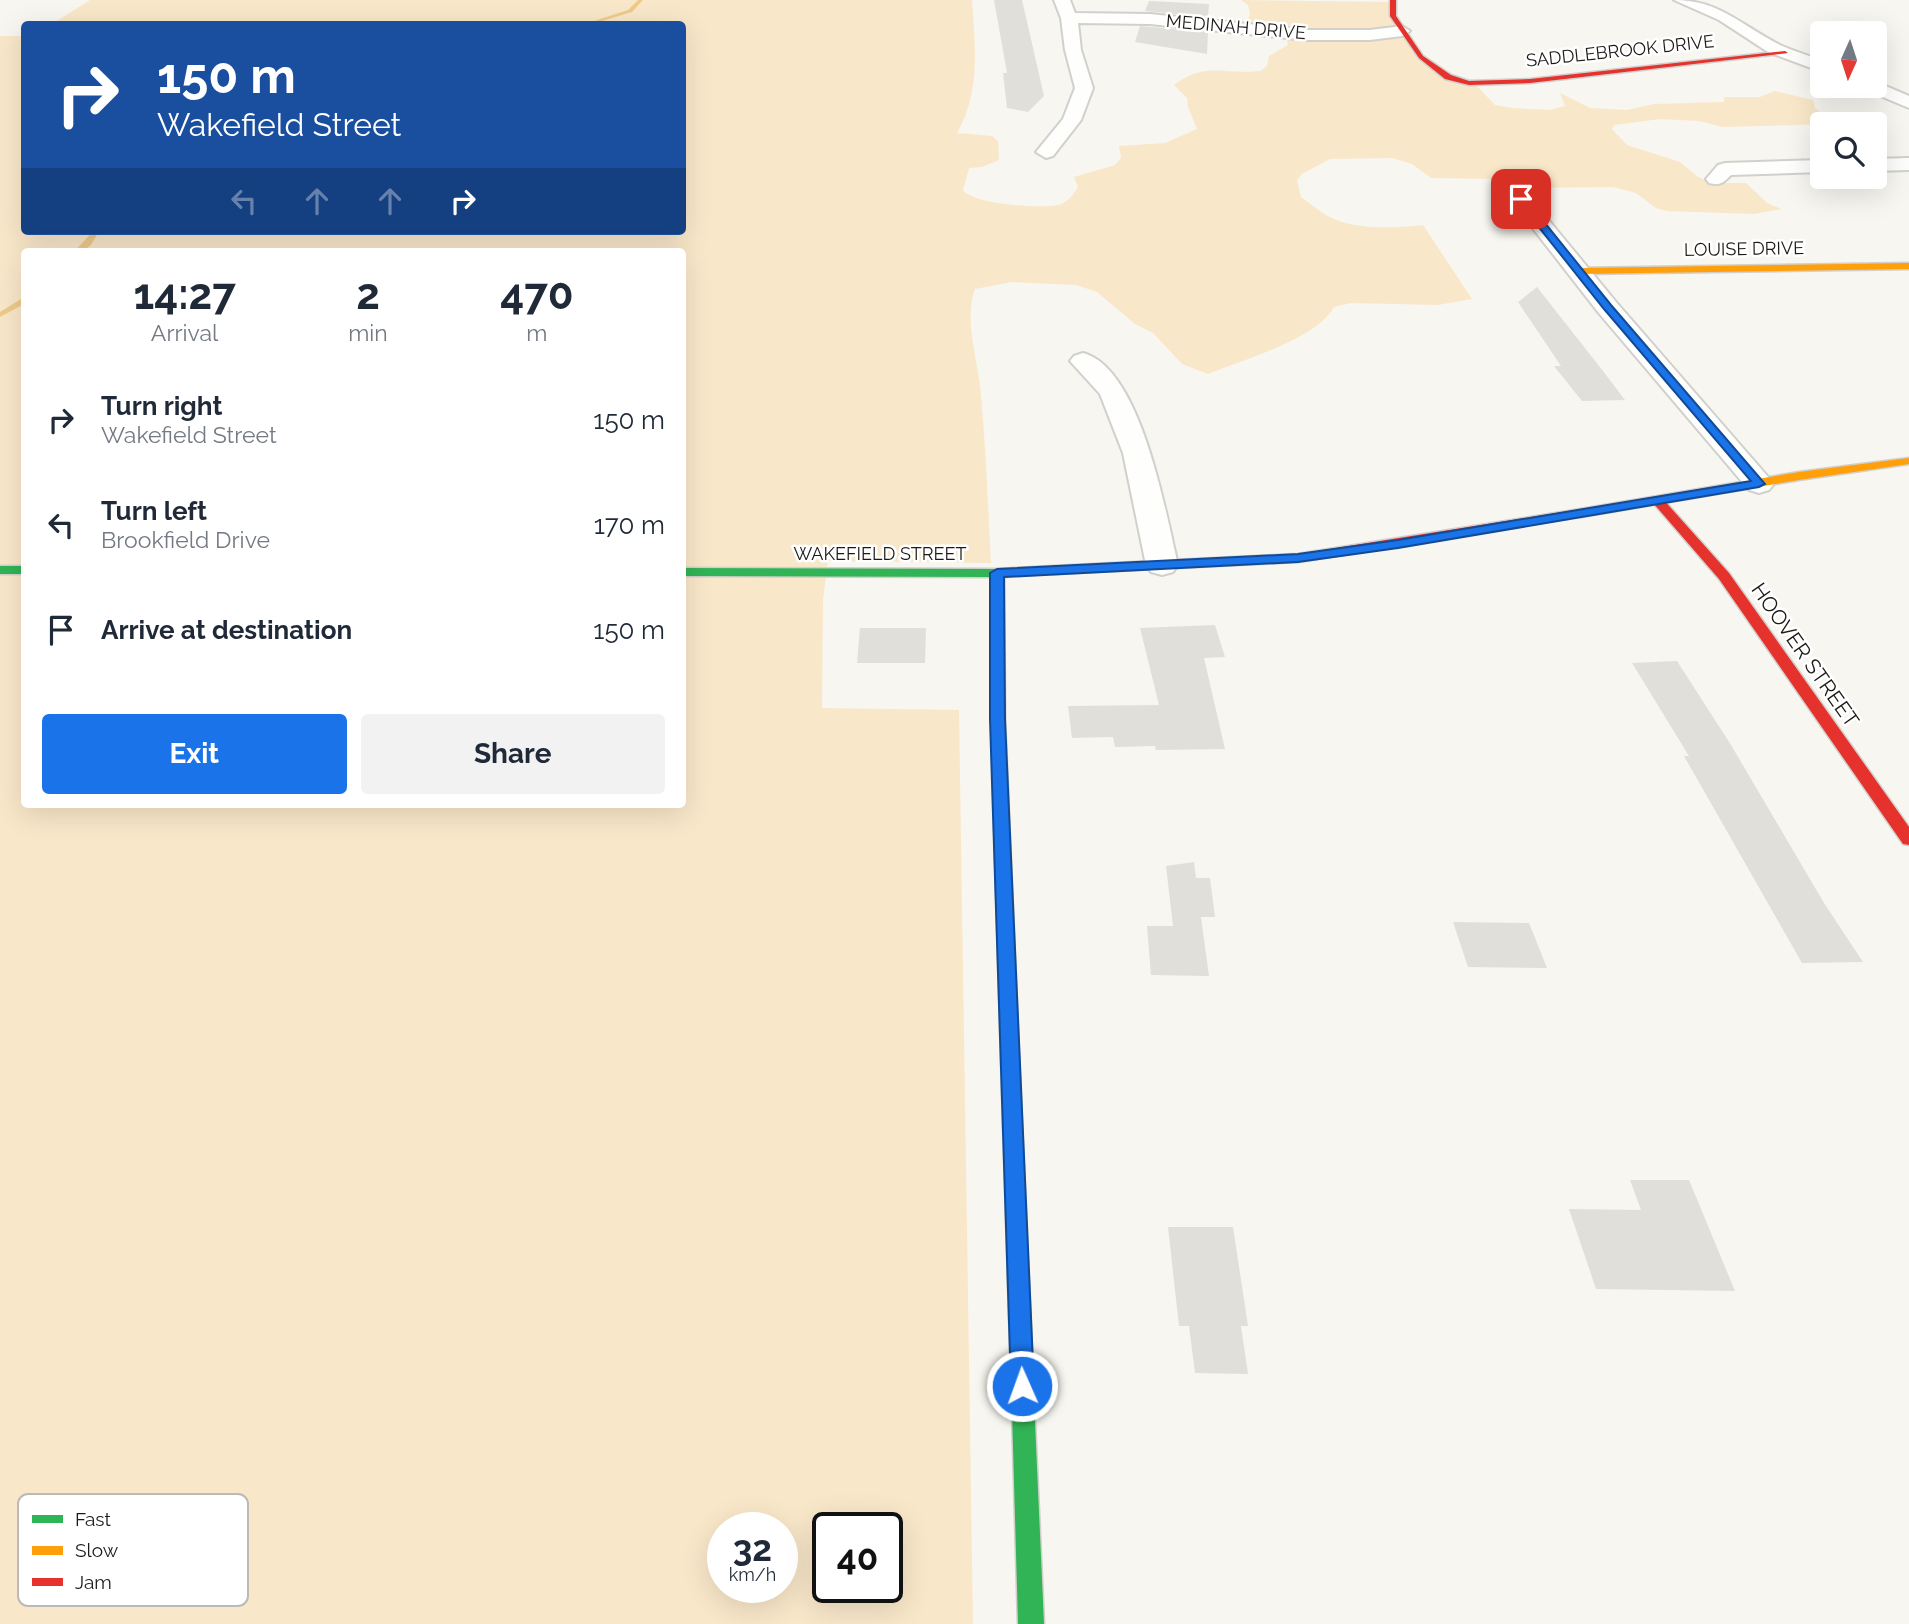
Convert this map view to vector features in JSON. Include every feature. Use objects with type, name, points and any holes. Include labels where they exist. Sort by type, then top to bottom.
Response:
[{"type":"street","points":[[1046,152],[1072,120],[1084,88],[1073,50],[1069,18],[1062,0]]},
{"type":"street","points":[[1393,0],[1393,16],[1402,31]]},
{"type":"street","points":[[1682,0],[1725,17],[1785,53],[1810,62]]},
{"type":"street","name":"MEDINAH DRIVE","points":[[1069,18],[1150,19],[1241,31],[1383,34],[1402,31]]},
{"type":"street","name":"SADDLEBROOK DRIVE","points":[[1402,31],[1426,62],[1448,77],[1477,84],[1530,81],[1785,53]]},
{"type":"street","points":[[1887,93],[1909,103]]},
{"type":"street","points":[[1887,165],[1909,164]]},
{"type":"street","points":[[1721,174],[1810,167]]},
{"type":"street","points":[[1521,199],[1759,484]]},
{"type":"street","name":"LOUISE DRIVE","points":[[1579,271],[1909,266]]},
{"type":"street","points":[[1083,361],[1112,391],[1137,453],[1162,565]]},
{"type":"street","name":"WAKEFIELD STREET","points":[[686,572],[997,573],[1311,556],[1909,461]]},
{"type":"street","name":"HOOVER STREET","points":[[1658,501],[1724,576],[1909,839]]},
{"type":"street","points":[[0,570],[21,570]]},
{"type":"street","points":[[997,573],[998,732],[1031,1624]]},
{"type":"shaded area","points":[[90,0],[972,0],[975,68],[970,101],[957,133],[992,136],[998,141],[999,160],[982,167],[969,168],[963,190],[979,199],[1023,206],[1050,206],[1065,202],[1078,187],[1074,177],[1115,165],[1121,158],[1119,146],[1165,143],[1197,129],[1187,98],[1174,85],[1185,78],[1215,70],[1260,71],[1267,66],[1269,56],[1288,45],[1285,32],[1244,27],[1250,14],[1248,5],[1241,0],[1389,2],[1429,65],[1476,85],[1495,105],[1512,108],[1550,110],[1565,106],[1560,93],[1590,108],[1627,110],[1654,104],[1724,102],[1724,97],[1760,97],[1775,91],[1813,100],[1820,112],[1810,112],[1810,125],[1722,127],[1699,121],[1660,119],[1614,125],[1612,129],[1627,145],[1680,162],[1698,177],[1713,183],[1746,183],[1767,203],[1781,209],[1754,214],[1667,211],[1656,208],[1636,193],[1613,187],[1523,188],[1499,179],[1431,178],[1412,164],[1392,158],[1330,159],[1302,174],[1297,180],[1301,197],[1325,214],[1344,223],[1378,227],[1423,225],[1472,299],[1438,305],[1351,303],[1334,307],[1312,329],[1296,339],[1208,374],[1182,364],[1153,333],[1135,324],[1097,292],[1076,285],[1012,282],[975,289],[971,328],[980,383],[991,563],[828,561],[823,600],[822,708],[959,710],[973,1624],[0,1624],[0,36],[21,36],[21,235],[686,235],[686,21],[57,21]]},
{"type":"building","points":[[994,0],[1022,0],[1044,96],[1028,112],[1007,108],[1003,73],[1007,73]]},
{"type":"building","points":[[1149,1],[1209,4],[1208,17],[1145,11]]},
{"type":"building","points":[[1140,26],[1208,32],[1207,54],[1135,42]]},
{"type":"building","points":[[1537,287],[1625,400],[1582,401],[1554,366],[1561,366],[1518,302]]},
{"type":"building","points":[[1215,625],[1225,657],[1204,658],[1225,749],[1156,750],[1155,746],[1115,747],[1113,737],[1072,738],[1068,706],[1159,705],[1140,628]]},
{"type":"building","points":[[860,628],[926,628],[925,663],[857,663]]},
{"type":"building","points":[[1677,661],[1731,745],[1824,903],[1863,962],[1802,963],[1684,756],[1689,756],[1632,663]]},
{"type":"building","points":[[1194,862],[1196,878],[1210,878],[1215,917],[1201,917],[1209,976],[1151,975],[1147,926],[1173,926],[1166,866]]},
{"type":"building","points":[[1453,922],[1529,923],[1547,968],[1468,967]]},
{"type":"building","points":[[1630,1180],[1689,1180],[1735,1291],[1596,1289],[1569,1209],[1641,1210]]},
{"type":"building","points":[[1168,1227],[1233,1227],[1248,1326],[1241,1326],[1248,1374],[1195,1373],[1189,1326],[1179,1326]]},
{"type":"waterway","points":[[598,21],[630,11],[641,0]]},
{"type":"waterway","points":[[82,248],[93,235]]},
{"type":"waterway","points":[[0,315],[21,303]]},
{"type":"traffic: fast","points":[[0,570],[21,570]]},
{"type":"traffic: fast","points":[[686,572],[997,573],[1053,570]]},
{"type":"traffic: fast","points":[[997,573],[998,719],[1010,1057]]},
{"type":"traffic: fast","points":[[1022,1377],[1031,1624]]},
{"type":"traffic: slow","points":[[1579,271],[1909,266]]},
{"type":"traffic: slow","points":[[1581,513],[1799,476],[1909,461]]},
{"type":"traffic: jam","points":[[1393,0],[1393,16],[1421,57],[1448,77],[1469,83],[1530,81],[1785,53]]},
{"type":"traffic: jam","points":[[1658,501],[1724,576],[1909,839]]},
{"type":"traffic: jam","points":[[1053,570],[1298,558],[1581,513]]},
{"type":"traffic: jam","points":[[1010,1057],[1022,1377]]},
{"type":"route","points":[[1022,1386],[998,719],[997,573],[1298,558],[1759,484],[1607,307],[1521,199]]}]
